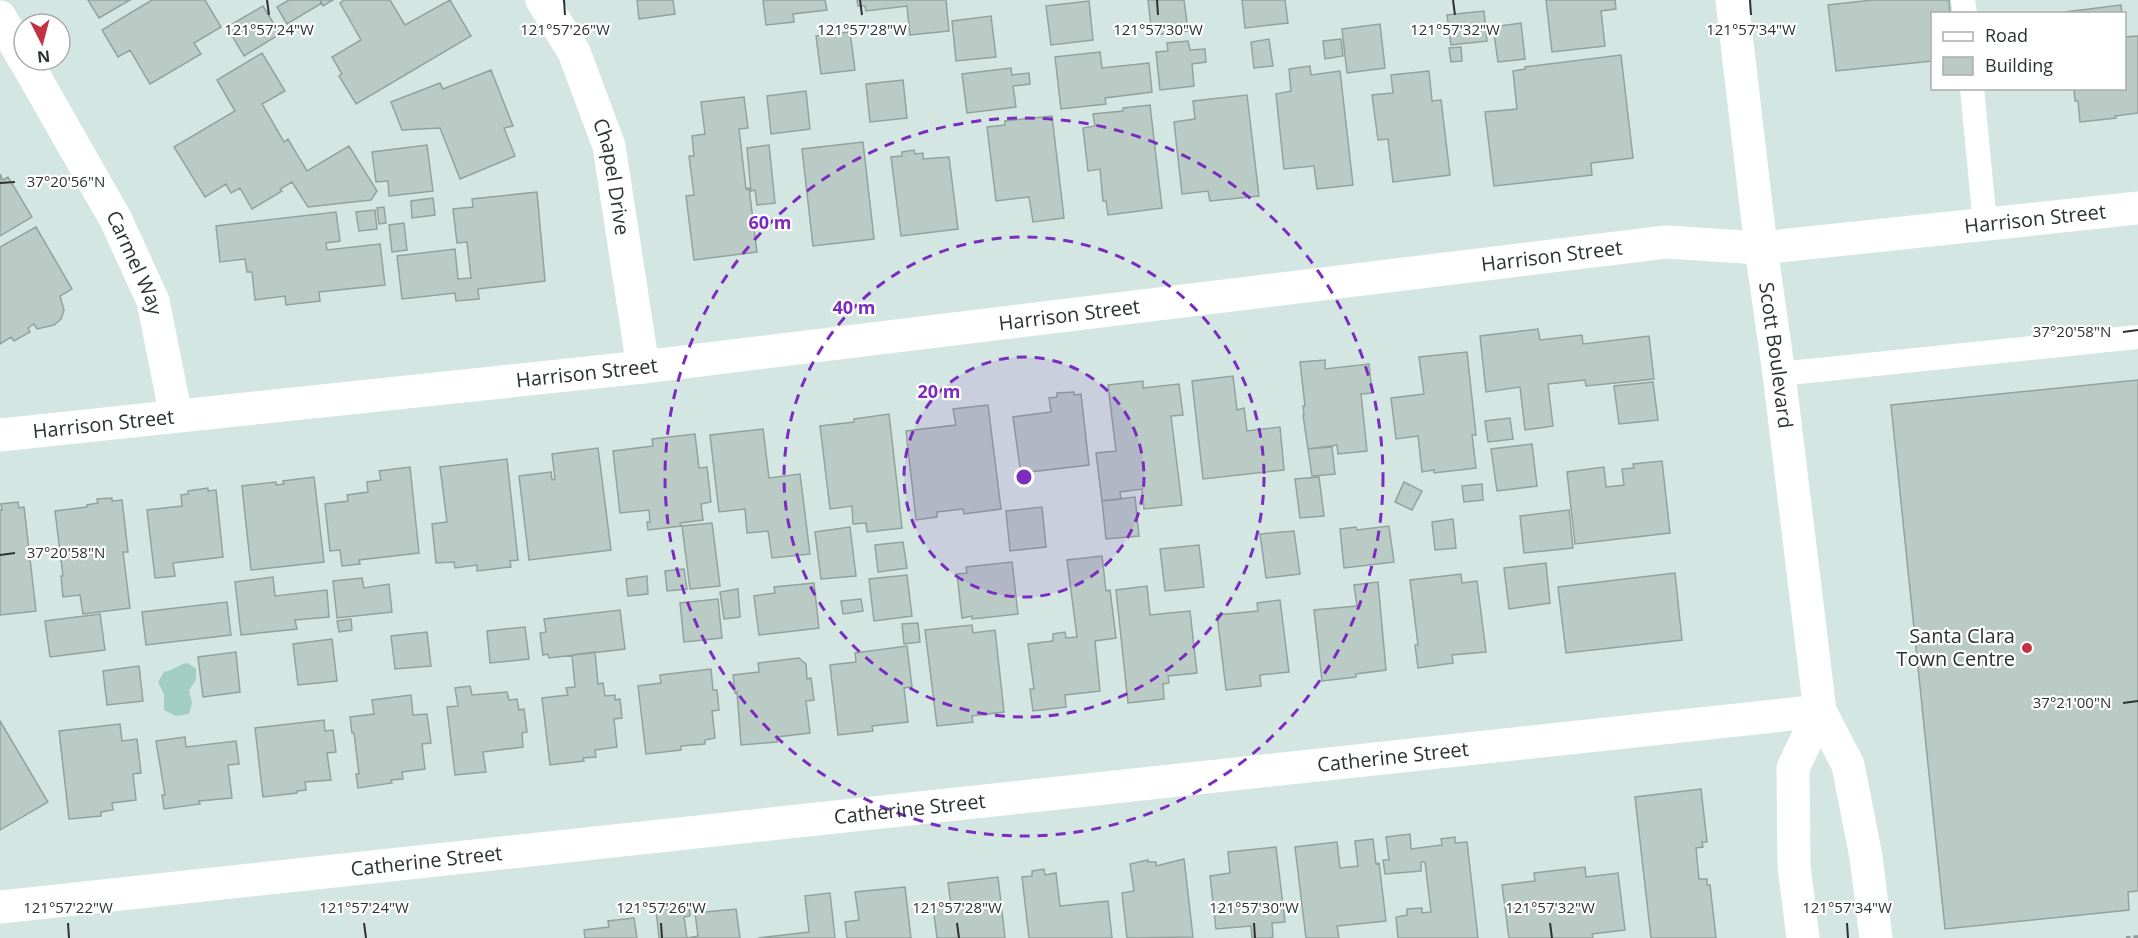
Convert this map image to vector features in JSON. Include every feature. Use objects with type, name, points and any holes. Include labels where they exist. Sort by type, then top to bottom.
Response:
[{"type":"street","name":"Chapel Drive","points":[[542,0],[574,52],[609,146],[643,367]]},
{"type":"street","name":"Scott Boulevard","points":[[1732,0],[1820,711],[1848,765],[1866,857],[1876,938]]},
{"type":"street","name":"Carmel Way","points":[[0,17],[12,38]]},
{"type":"street","name":"Carmel Way","points":[[31,72],[116,220],[153,301],[176,416]]},
{"type":"street","name":"Harrison Street","points":[[0,435],[643,367],[1666,242],[1761,248],[2138,208]]},
{"type":"street","name":"Catherine Street","points":[[0,907],[1820,711]]},
{"type":"street","points":[[1803,938],[1794,866],[1793,768],[1820,711]]},
{"type":"lane","points":[[1972,90],[1985,224]]},
{"type":"lane","points":[[1779,374],[2138,337]]},
{"type":"path","points":[[2126,938],[2138,937]]},
{"type":"shaded area","points":[[188,663],[196,669],[196,680],[189,690],[192,703],[189,714],[176,716],[164,710],[164,694],[158,682],[164,672]]},
{"type":"building","points":[[88,0],[130,0],[99,18]]},
{"type":"building","points":[[152,0],[205,0],[221,27],[194,43],[201,54],[150,84],[130,50],[118,57],[102,30]]},
{"type":"building","points":[[289,0],[320,0],[322,3],[287,24],[277,7]]},
{"type":"building","points":[[320,0],[333,0],[323,6]]},
{"type":"building","points":[[344,0],[390,0],[405,25],[450,0],[471,36],[356,104],[339,76],[342,74],[332,57],[361,40],[340,3]]},
{"type":"building","points":[[637,0],[673,0],[675,14],[639,19]]},
{"type":"building","points":[[763,0],[825,0],[827,10],[793,14],[794,22],[766,25]]},
{"type":"building","points":[[857,0],[946,0],[949,31],[910,35],[907,6],[866,11],[865,6],[858,6]]},
{"type":"building","points":[[1148,0],[1184,0],[1188,31],[1152,35]]},
{"type":"building","points":[[1242,0],[1285,0],[1288,23],[1245,28]]},
{"type":"building","points":[[1546,0],[1615,0],[1616,9],[1601,11],[1605,46],[1552,52]]},
{"type":"building","points":[[1873,0],[1949,0],[1950,12],[1931,12],[1931,61],[1836,71],[1828,5]]},
{"type":"building","points":[[1089,1],[1093,40],[1051,45],[1046,6]]},
{"type":"building","points":[[2121,5],[2122,12],[2065,12]]},
{"type":"building","points":[[263,6],[280,34],[244,56],[227,27]]},
{"type":"building","points":[[1484,11],[1487,41],[1451,45],[1447,15]]},
{"type":"building","points":[[991,16],[996,57],[956,61],[952,21]]},
{"type":"building","points":[[1521,23],[1525,59],[1498,62],[1493,27]]},
{"type":"building","points":[[1380,24],[1385,68],[1347,73],[1342,29]]},
{"type":"building","points":[[850,32],[855,70],[821,74],[816,36]]},
{"type":"building","points":[[2138,36],[2138,113],[2080,122],[2078,101],[2075,101],[2074,90],[2126,90],[2126,37]]},
{"type":"building","points":[[1269,39],[1273,66],[1254,68],[1251,42]]},
{"type":"building","points":[[1341,39],[1343,56],[1325,59],[1323,41]]},
{"type":"building","points":[[1188,41],[1190,50],[1205,49],[1206,62],[1192,64],[1194,86],[1160,90],[1156,52],[1168,51],[1167,43]]},
{"type":"building","points":[[1461,47],[1462,61],[1451,62],[1449,48]]},
{"type":"building","points":[[1100,52],[1102,68],[1149,63],[1152,92],[1105,98],[1106,104],[1061,109],[1055,57]]},
{"type":"building","points":[[262,53],[285,91],[262,104],[284,142],[288,139],[307,171],[349,146],[377,191],[371,200],[308,207],[292,182],[280,189],[282,191],[252,209],[240,188],[231,193],[226,184],[205,197],[174,147],[235,111],[217,80]]},
{"type":"building","points":[[1621,55],[1633,158],[1591,163],[1592,175],[1494,186],[1485,112],[1517,109],[1513,71],[1525,69],[1525,67]]},
{"type":"building","points":[[1310,66],[1311,75],[1340,71],[1353,185],[1317,189],[1314,166],[1284,169],[1276,94],[1291,91],[1289,69]]},
{"type":"building","points":[[1011,68],[1012,75],[1029,73],[1030,84],[1013,86],[1016,107],[967,113],[962,74]]},
{"type":"building","points":[[491,70],[513,126],[504,128],[515,156],[460,179],[440,128],[402,130],[391,102],[440,83],[443,89]]},
{"type":"building","points":[[1429,71],[1432,101],[1441,100],[1450,175],[1393,182],[1388,139],[1378,140],[1372,95],[1393,93],[1391,75]]},
{"type":"building","points":[[903,80],[907,118],[870,122],[866,84]]},
{"type":"building","points":[[806,91],[810,129],[771,134],[767,96]]},
{"type":"building","points":[[1247,95],[1259,196],[1210,201],[1208,191],[1182,194],[1174,122],[1195,119],[1193,101]]},
{"type":"building","points":[[744,97],[748,128],[739,129],[757,252],[694,260],[686,196],[694,195],[689,156],[694,156],[692,136],[705,134],[701,102]]},
{"type":"building","points":[[1150,105],[1162,208],[1108,215],[1106,201],[1103,201],[1100,169],[1088,171],[1083,128],[1095,126],[1093,114]]},
{"type":"building","points":[[1052,116],[1064,218],[1033,222],[1029,197],[996,201],[987,127],[1005,125],[1005,121]]},
{"type":"building","points":[[863,142],[874,239],[813,246],[802,149]]},
{"type":"building","points":[[427,145],[433,191],[389,196],[388,181],[376,182],[372,152]]},
{"type":"building","points":[[769,145],[775,203],[757,205],[755,190],[751,191],[747,148]]},
{"type":"building","points":[[914,150],[915,154],[923,153],[923,159],[949,157],[958,229],[901,236],[891,157],[902,156],[902,152]]},
{"type":"building","points":[[0,174],[3,180],[8,177],[32,217],[0,236]]},
{"type":"building","points":[[537,192],[545,281],[478,289],[479,299],[456,301],[455,293],[402,299],[397,256],[455,249],[458,279],[471,278],[467,242],[457,243],[453,209],[473,207],[472,199]]},
{"type":"building","points":[[433,198],[435,215],[412,218],[411,201]]},
{"type":"building","points":[[384,207],[386,223],[379,224],[377,208]]},
{"type":"building","points":[[375,210],[377,229],[359,231],[356,212]]},
{"type":"building","points":[[336,212],[340,241],[326,243],[327,250],[380,244],[385,285],[319,292],[320,301],[286,305],[285,296],[255,300],[252,272],[247,272],[245,259],[220,262],[216,226]]},
{"type":"building","points":[[404,223],[407,250],[392,252],[389,225]]},
{"type":"building","points":[[36,227],[72,289],[60,296],[64,310],[61,319],[54,325],[37,329],[34,324],[28,328],[30,332],[14,341],[11,337],[0,344],[0,247]]},
{"type":"building","points":[[1538,329],[1540,340],[1582,335],[1583,344],[1649,336],[1654,379],[1586,386],[1585,380],[1548,384],[1553,426],[1525,430],[1520,387],[1486,392],[1480,336]]},
{"type":"building","points":[[1467,352],[1476,435],[1472,435],[1476,468],[1434,473],[1434,470],[1422,472],[1418,436],[1396,439],[1391,398],[1424,394],[1419,357]]},
{"type":"building","points":[[1325,360],[1325,369],[1369,364],[1372,393],[1361,394],[1367,451],[1338,454],[1337,445],[1308,449],[1303,415],[1303,406],[1305,406],[1300,362]]},
{"type":"building","points":[[1233,376],[1237,410],[1244,408],[1247,431],[1280,427],[1284,470],[1203,479],[1192,381]]},
{"type":"building","name":"Santa Clara Town Centre","points":[[2138,380],[2138,891],[2128,892],[2129,910],[1945,929],[1891,405]]},
{"type":"building","points":[[1143,381],[1143,388],[1179,384],[1183,415],[1171,416],[1182,505],[1144,509],[1142,489],[1120,492],[1121,499],[1102,501],[1096,453],[1116,451],[1108,385]]},
{"type":"building","points":[[1653,382],[1658,420],[1619,424],[1614,386]]},
{"type":"building","points":[[1074,392],[1074,395],[1081,394],[1089,465],[1021,475],[1013,417],[1051,412],[1049,398],[1057,397],[1057,393]]},
{"type":"building","points":[[988,405],[1001,509],[964,514],[963,509],[937,512],[937,517],[916,520],[906,431],[956,425],[953,409]]},
{"type":"building","points":[[889,414],[902,528],[867,532],[866,523],[853,524],[852,506],[830,509],[820,426],[854,422],[854,419]]},
{"type":"building","points":[[1510,418],[1513,439],[1488,442],[1485,421]]},
{"type":"building","points":[[763,429],[769,478],[800,474],[810,554],[772,558],[768,531],[747,533],[745,509],[719,512],[710,435]]},
{"type":"building","points":[[695,434],[699,468],[707,467],[711,502],[701,504],[703,520],[680,523],[681,526],[648,530],[649,510],[620,513],[613,451],[653,446],[652,439]]},
{"type":"building","points":[[1532,444],[1537,486],[1497,491],[1491,449]]},
{"type":"building","points":[[1332,447],[1335,474],[1312,476],[1308,449]]},
{"type":"building","points":[[598,448],[611,550],[529,560],[519,476],[551,472],[552,480],[555,479],[552,454]]},
{"type":"building","points":[[507,459],[518,560],[510,561],[511,567],[477,571],[477,565],[455,568],[454,562],[436,563],[432,524],[447,522],[440,467]]},
{"type":"building","points":[[1662,461],[1670,533],[1575,544],[1567,472],[1604,467],[1606,487],[1624,485],[1622,469],[1634,468],[1633,464]]},
{"type":"building","points":[[410,467],[419,553],[359,560],[360,564],[342,566],[340,550],[330,551],[325,504],[348,501],[347,495],[368,492],[367,482],[381,480],[379,471]]},
{"type":"building","points":[[314,477],[324,562],[251,570],[242,486],[276,482],[276,485],[284,484],[283,481]]},
{"type":"building","points":[[1319,477],[1324,516],[1300,518],[1295,479]]},
{"type":"building","points":[[1404,482],[1422,491],[1412,510],[1395,502]]},
{"type":"building","points":[[1482,484],[1483,500],[1464,502],[1462,486]]},
{"type":"building","points":[[208,488],[208,491],[216,490],[223,557],[173,563],[175,576],[155,578],[147,510],[182,506],[181,495],[188,494],[188,491]]},
{"type":"building","points":[[1135,497],[1139,536],[1106,539],[1102,501]]},
{"type":"building","points":[[112,498],[112,501],[122,500],[128,552],[123,552],[130,608],[83,614],[80,595],[63,597],[61,576],[63,576],[55,511],[87,507],[87,505],[98,503],[97,499]]},
{"type":"building","points":[[18,502],[19,508],[24,507],[36,611],[0,615],[0,510],[2,510],[1,504]]},
{"type":"building","points":[[1042,507],[1046,547],[1010,551],[1006,511]]},
{"type":"building","points":[[1569,510],[1573,548],[1524,553],[1520,516]]},
{"type":"building","points":[[1453,519],[1456,548],[1435,550],[1432,522]]},
{"type":"building","points":[[712,523],[720,586],[690,589],[682,526]]},
{"type":"building","points":[[1389,526],[1394,562],[1344,568],[1340,529],[1356,527],[1357,530]]},
{"type":"building","points":[[850,527],[856,576],[821,579],[815,532]]},
{"type":"building","points":[[1294,531],[1300,574],[1266,578],[1260,534]]},
{"type":"building","points":[[903,542],[907,568],[878,572],[875,545]]},
{"type":"building","points":[[1199,545],[1204,587],[1165,591],[1160,549]]},
{"type":"building","points":[[1102,556],[1106,591],[1110,590],[1116,638],[1095,641],[1100,691],[1065,695],[1066,707],[1033,711],[1030,689],[1034,689],[1028,644],[1053,641],[1053,634],[1065,632],[1066,638],[1077,637],[1067,560]]},
{"type":"building","points":[[1012,562],[1018,614],[962,618],[957,574],[967,573],[966,567]]},
{"type":"building","points":[[1546,563],[1550,603],[1509,609],[1504,568]]},
{"type":"building","points":[[684,569],[687,589],[667,591],[665,571]]},
{"type":"building","points":[[1675,573],[1682,640],[1566,653],[1558,587]]},
{"type":"building","points":[[1461,574],[1462,583],[1477,581],[1486,652],[1452,655],[1453,663],[1418,668],[1415,645],[1418,645],[1410,580]]},
{"type":"building","points":[[907,575],[912,616],[874,621],[869,579]]},
{"type":"building","points":[[647,576],[648,594],[628,596],[626,579]]},
{"type":"building","points":[[273,577],[275,596],[327,590],[329,617],[295,620],[297,629],[241,635],[235,582]]},
{"type":"building","points":[[362,578],[364,588],[389,584],[392,612],[337,618],[333,581]]},
{"type":"building","points":[[1378,582],[1386,670],[1356,674],[1356,677],[1322,681],[1314,610],[1357,606],[1354,585]]},
{"type":"building","points":[[814,583],[819,628],[759,635],[754,596],[775,593],[774,587]]},
{"type":"building","points":[[1147,586],[1150,615],[1190,611],[1197,673],[1168,676],[1169,683],[1163,684],[1164,699],[1128,703],[1116,590]]},
{"type":"building","points":[[738,589],[740,617],[724,619],[720,592]]},
{"type":"building","points":[[718,599],[722,638],[684,642],[680,603]]},
{"type":"building","points":[[861,599],[863,611],[843,614],[841,601]]},
{"type":"building","points":[[1280,600],[1289,672],[1260,675],[1261,686],[1226,690],[1217,615],[1258,611],[1257,603]]},
{"type":"building","points":[[227,602],[231,635],[146,645],[142,612]]},
{"type":"building","points":[[620,610],[625,649],[549,658],[548,654],[543,655],[540,633],[546,632],[544,619]]},
{"type":"building","points":[[100,614],[105,650],[50,657],[45,621]]},
{"type":"building","points":[[351,619],[352,630],[339,632],[337,621]]},
{"type":"building","points":[[918,623],[920,642],[904,644],[902,624]]},
{"type":"building","points":[[972,625],[973,633],[995,630],[1004,712],[972,716],[973,722],[937,726],[925,630]]},
{"type":"building","points":[[525,627],[529,659],[490,663],[487,631]]},
{"type":"building","points":[[427,632],[431,666],[395,669],[391,636]]},
{"type":"building","points":[[332,639],[337,681],[298,685],[293,644]]},
{"type":"building","points":[[907,646],[912,687],[904,688],[908,722],[872,726],[873,731],[838,735],[830,665],[856,662],[855,653]]},
{"type":"building","points":[[236,652],[240,692],[203,697],[198,657]]},
{"type":"building","points":[[595,652],[598,684],[603,683],[605,696],[615,695],[615,700],[620,699],[622,718],[614,719],[617,747],[595,750],[596,757],[583,758],[584,761],[550,765],[542,698],[568,695],[566,688],[575,687],[572,655]]},
{"type":"building","points":[[799,658],[806,664],[807,679],[811,678],[814,700],[806,701],[810,733],[777,737],[777,742],[741,745],[737,692],[735,693],[733,675],[759,672],[758,663]]},
{"type":"building","points":[[139,666],[143,701],[107,705],[103,671]]},
{"type":"building","points":[[711,669],[713,690],[717,690],[719,710],[712,711],[715,738],[705,740],[705,744],[681,746],[681,750],[646,754],[638,686],[661,683],[660,675]]},
{"type":"building","points":[[470,686],[472,695],[507,692],[509,700],[517,699],[519,710],[524,709],[527,732],[522,733],[523,747],[483,752],[486,772],[455,775],[447,707],[458,706],[455,688]]},
{"type":"building","points":[[411,695],[413,715],[427,714],[431,743],[422,744],[425,769],[402,772],[403,779],[391,780],[392,783],[358,788],[356,774],[359,774],[350,717],[374,714],[372,700]]},
{"type":"building","points":[[324,720],[325,731],[333,730],[336,752],[327,753],[331,780],[305,782],[306,790],[297,791],[297,793],[263,797],[255,728]]},
{"type":"building","points":[[0,721],[48,802],[0,830]]},
{"type":"building","points":[[120,724],[122,741],[137,739],[141,773],[133,774],[136,800],[112,803],[113,810],[101,812],[101,816],[69,819],[59,731]]},
{"type":"building","points":[[185,737],[186,747],[236,741],[239,764],[228,765],[232,798],[199,801],[200,804],[164,809],[162,795],[165,795],[156,741]]},
{"type":"building","points":[[1701,789],[1707,842],[1702,842],[1703,847],[1696,848],[1699,879],[1707,879],[1707,885],[1710,885],[1716,938],[1651,938],[1635,797]]},
{"type":"building","points":[[1410,834],[1411,849],[1442,845],[1441,839],[1455,837],[1455,843],[1467,842],[1478,938],[1398,938],[1396,917],[1407,915],[1407,909],[1422,908],[1422,913],[1431,912],[1425,862],[1421,862],[1421,871],[1385,874],[1383,860],[1389,860],[1386,837]]},
{"type":"building","points":[[1373,839],[1376,864],[1379,863],[1386,921],[1337,926],[1339,938],[1306,938],[1295,847],[1337,842],[1340,868],[1358,866],[1355,841]]},
{"type":"building","points":[[1276,847],[1285,922],[1272,923],[1273,937],[1269,938],[1252,938],[1251,926],[1216,929],[1210,876],[1230,873],[1228,852]]},
{"type":"building","points":[[1184,859],[1193,937],[1127,938],[1122,893],[1134,891],[1130,864],[1148,860],[1148,862],[1156,862],[1156,866]]},
{"type":"building","points":[[1585,867],[1586,877],[1618,873],[1625,930],[1592,934],[1593,938],[1509,938],[1502,885],[1535,881],[1534,873]]},
{"type":"building","points":[[1044,869],[1045,875],[1056,873],[1060,906],[1108,901],[1112,938],[1029,938],[1022,877],[1032,876],[1032,871]]},
{"type":"building","points":[[998,877],[1005,938],[937,938],[933,906],[951,905],[948,883]]},
{"type":"building","points":[[905,887],[911,938],[847,938],[845,922],[859,920],[855,892]]},
{"type":"building","points":[[830,893],[835,938],[758,938],[809,932],[805,896]]},
{"type":"building","points":[[689,906],[690,916],[684,917],[687,938],[659,938],[656,910]]},
{"type":"building","points":[[736,909],[740,938],[687,938],[698,936],[695,913]]},
{"type":"building","points":[[634,918],[637,938],[585,938],[584,930],[609,927],[608,921]]},
{"type":"place","name":"Santa Clara Town Centre","points":[[2027,648]]}]
